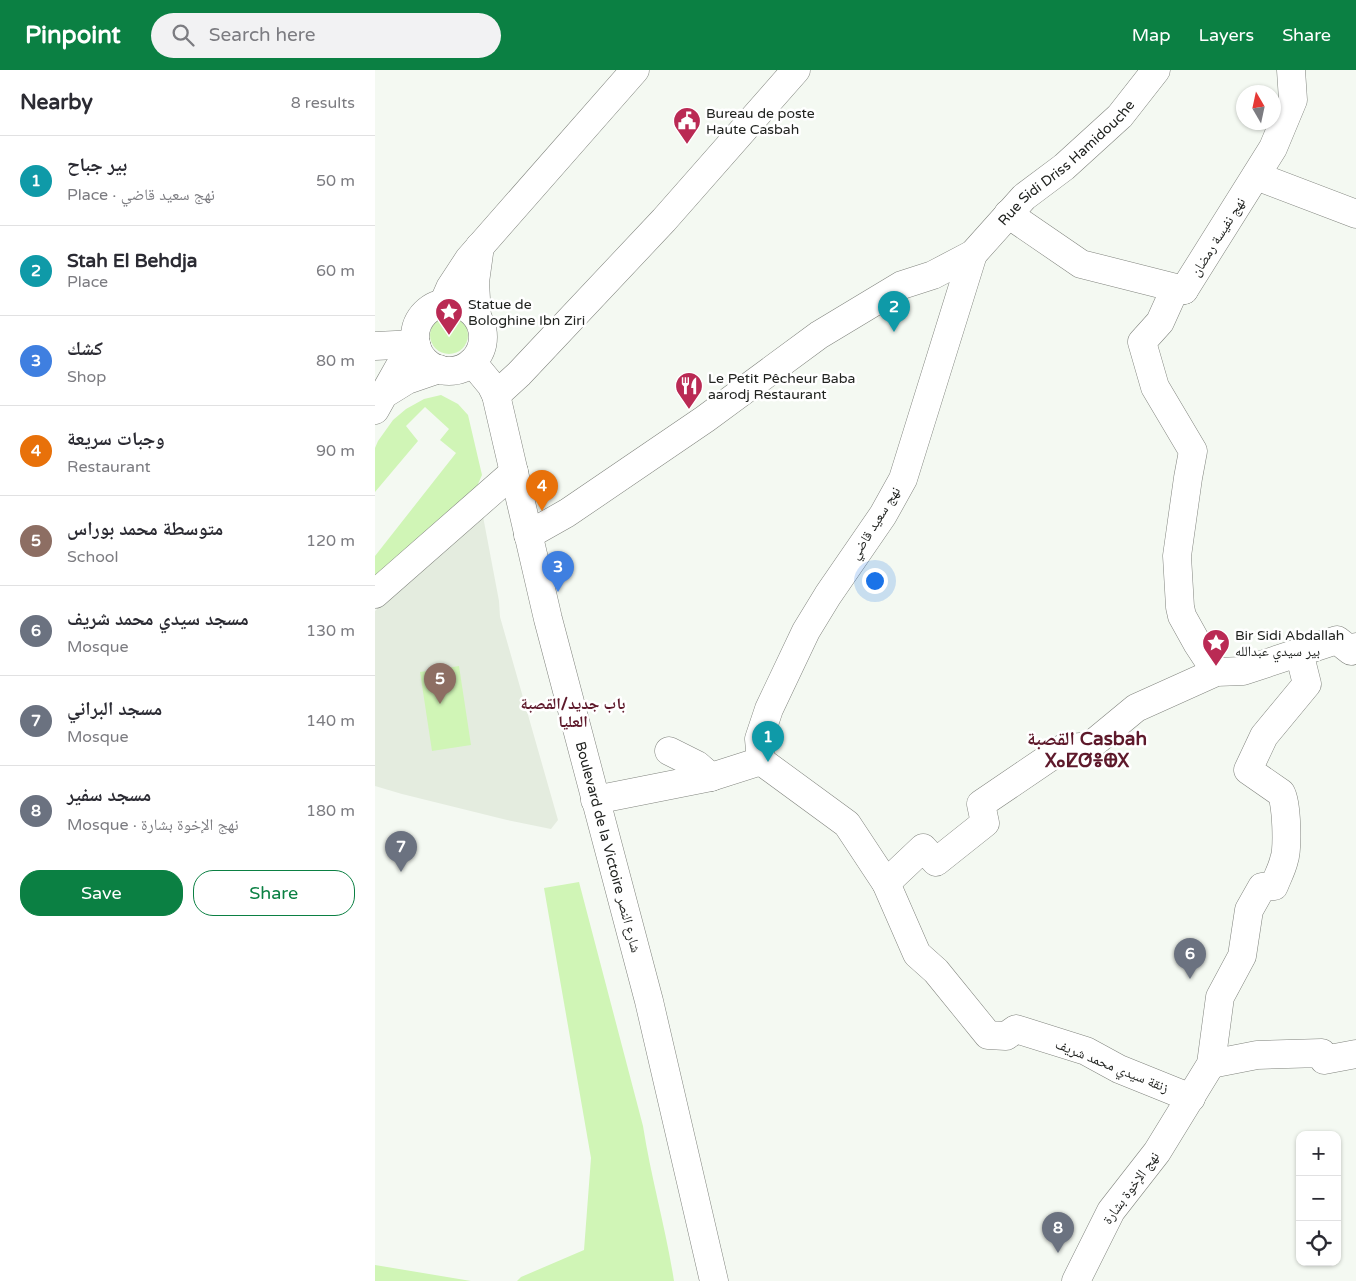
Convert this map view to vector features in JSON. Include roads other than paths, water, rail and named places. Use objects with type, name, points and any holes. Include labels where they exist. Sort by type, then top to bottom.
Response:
[{"type":"street","points":[[443,304],[459,273],[480,246],[635,70]]},
{"type":"street","points":[[496,395],[519,374],[664,220],[796,70]]},
{"type":"street","name":"Rue Sidi Driss Hamidouche","points":[[973,254],[1025,197],[1064,167],[1120,116],[1156,70]]},
{"type":"street","name":"نهج نفيسة رمضان","points":[[1217,672],[1197,643],[1182,616],[1180,607],[1177,556],[1187,478],[1193,451],[1155,387],[1142,342],[1160,322],[1174,291],[1184,290],[1273,148],[1293,100],[1291,70]]},
{"type":"street","points":[[1256,176],[1356,214]]},
{"type":"street","points":[[1008,214],[1081,264],[1184,290]]},
{"type":"street","points":[[477,317],[475,282],[480,246]]},
{"type":"street","points":[[528,535],[567,512],[705,419],[789,356],[852,314],[902,285],[933,275],[973,254]]},
{"type":"street","name":"نهج سعيد قاضي","points":[[768,767],[759,739],[769,709],[806,631],[828,595],[883,516],[903,479],[973,254]]},
{"type":"street","points":[[380,402],[407,380],[439,369],[457,370],[472,362],[479,354],[483,345],[482,326],[471,310],[453,303],[433,307],[425,314],[415,333],[417,346],[425,361],[439,369]]},
{"type":"street","points":[[375,346],[417,346]]},
{"type":"street","points":[[380,402],[398,370],[417,346]]},
{"type":"street","name":"Boulevard de la Victoire شارع النصر","points":[[472,362],[491,385],[496,395],[548,619],[649,1001],[714,1281]]},
{"type":"street","points":[[375,594],[514,472]]},
{"type":"street","points":[[595,800],[768,767],[847,824],[886,883],[923,848],[936,862],[985,823],[981,804],[1062,749],[1090,746],[1136,708],[1217,672],[1243,670],[1337,640],[1351,651],[1356,647]]},
{"type":"street","points":[[1299,652],[1307,684],[1265,736],[1248,770],[1281,793],[1283,797],[1286,809],[1285,859],[1274,886],[1262,887],[1249,910],[1242,956],[1220,997],[1211,1064],[1257,1055],[1322,1053],[1324,1060],[1356,1054]]},
{"type":"street","points":[[669,751],[697,765],[711,777]]},
{"type":"street","name":"زنقة سيدي محمد شريف","points":[[886,883],[917,954],[936,971],[988,1035],[1006,1036],[1016,1029],[1086,1051],[1119,1069],[1191,1098]]},
{"type":"street","name":"نهج الإخوة بشارة","points":[[1076,1281],[1111,1211],[1150,1162],[1211,1064]]},
{"type":"place","name":"Bureau de poste Haute Casbah","points":[[687,145]]},
{"type":"place","name":"Stah El Behdja","points":[[894,332]]},
{"type":"place","name":"Statue de Bologhine Ibn Ziri","points":[[449,336]]},
{"type":"place","name":"Le Petit Pêcheur Baba aarodj Restaurant","points":[[689,410]]},
{"type":"place","name":"وجبات سريعة","points":[[542,511]]},
{"type":"place","name":"كشك","points":[[558,592]]},
{"type":"place","name":"Bir Sidi Abdallah بير سيدي عبدالله","points":[[1216,667]]},
{"type":"place","name":"متوسطة محمد بوراس","points":[[440,704]]},
{"type":"place","name":"بير جباح","points":[[768,762]]},
{"type":"place","name":"مسجد البراني","points":[[401,872]]},
{"type":"place","name":"مسجد سيدي محمد شريف","points":[[1190,979]]},
{"type":"place","name":"مسجد سفير","points":[[1058,1253]]},
{"type":"district","name":"باب جديد/القصبة العليا","points":[[573,713]]},
{"type":"district","name":"القصبة Casbah ⵝⴰⵇⵚⴻⴲⵝ","points":[[1087,750]]}]
